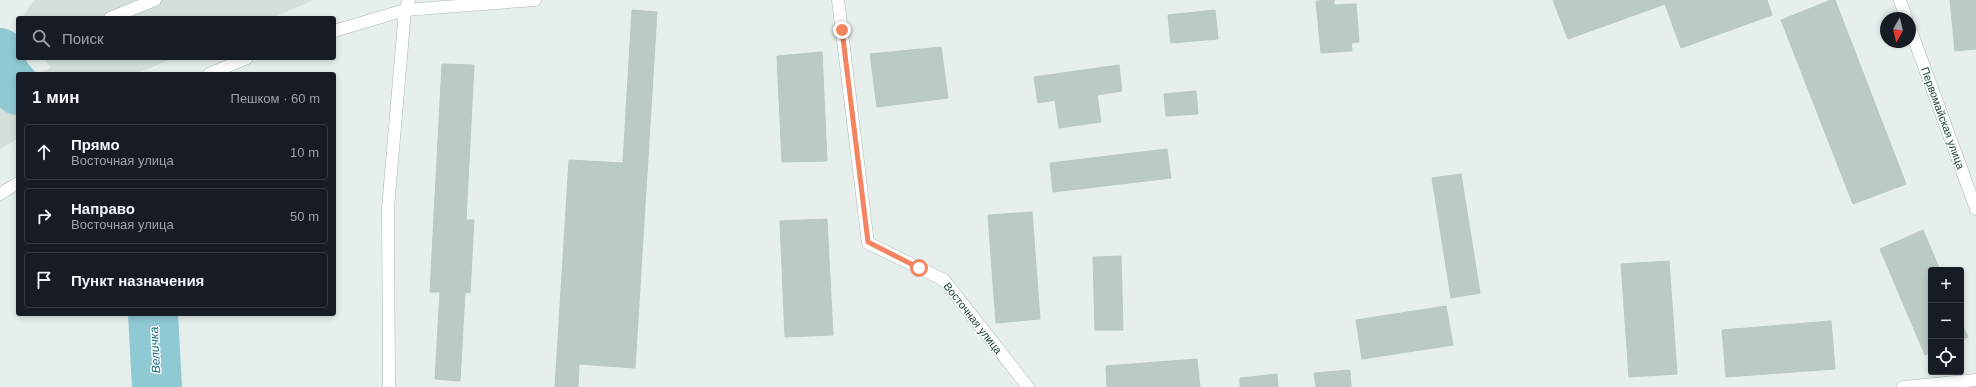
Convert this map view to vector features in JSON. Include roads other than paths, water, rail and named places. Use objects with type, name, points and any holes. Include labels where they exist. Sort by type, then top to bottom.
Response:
[{"type":"street","points":[[115,16],[155,0]]},
{"type":"street","points":[[336,30],[407,5],[535,0]]},
{"type":"street","name":"Восточная улица","points":[[838,0],[868,242],[944,280],[1028,387]]},
{"type":"street","points":[[1900,0],[1904,12]]},
{"type":"street","points":[[389,387],[388,208],[407,5]]},
{"type":"street","name":"Первомайская улица","points":[[1916,44],[1976,209]]},
{"type":"street","points":[[214,72],[241,60]]},
{"type":"street","points":[[0,194],[16,184]]},
{"type":"street","points":[[1903,387],[1976,380]]},
{"type":"waterway","name":"Величка","points":[[0,53],[3,73],[16,88]]},
{"type":"waterway","name":"Величка","points":[[153,316],[157,387]]}]
